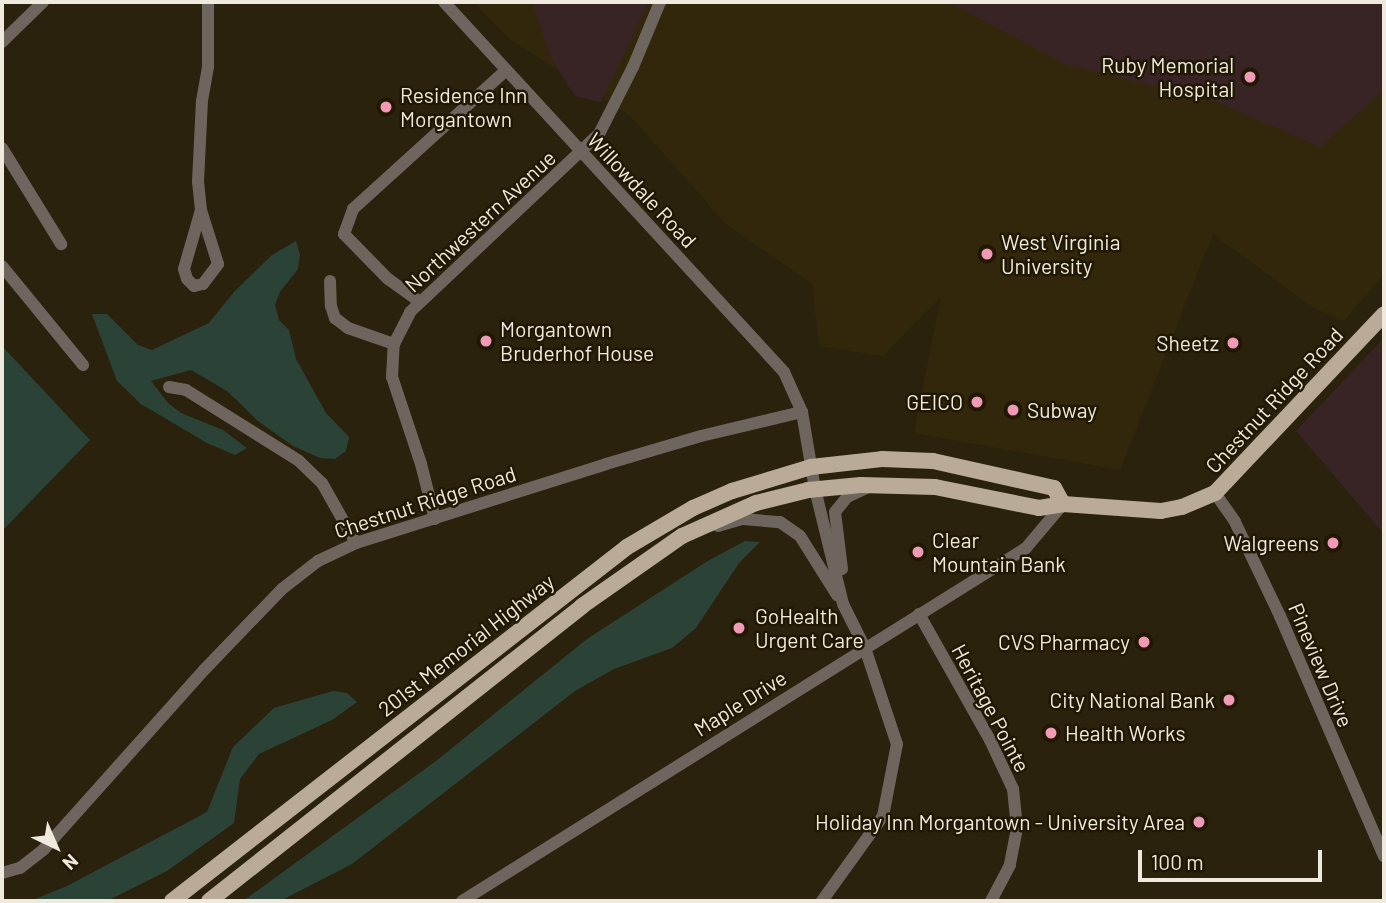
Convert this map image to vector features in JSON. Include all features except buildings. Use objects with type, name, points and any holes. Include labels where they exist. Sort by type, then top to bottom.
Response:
[{"type":"main road","name":"Chestnut Ridge Road","points":[[815,489],[874,485],[935,487],[1039,508],[1063,504],[1161,512],[1182,507],[1215,493],[1384,314]]},
{"type":"main road","points":[[811,467],[882,459],[933,461],[1054,488],[1063,504]]},
{"type":"main road","name":"201st Memorial Highway","points":[[172,901],[627,547],[693,508],[732,491],[811,467]]},
{"type":"main road","name":"201st Memorial Highway","points":[[209,901],[582,606],[682,536],[755,503],[815,489]]},
{"type":"street","points":[[201,210],[184,270],[187,279],[194,286],[210,278],[218,264],[201,210],[199,138],[208,66],[208,2]]},
{"type":"street","name":"Willowdale Road","points":[[444,2],[785,372],[802,412]]},
{"type":"street","name":"Northwestern Avenue","points":[[435,519],[421,464],[392,377],[394,344],[411,312],[420,302],[599,134],[660,2]]},
{"type":"street","points":[[2,42],[34,5]]},
{"type":"street","points":[[420,302],[388,279],[344,234],[353,209],[505,71]]},
{"type":"street","points":[[2,148],[61,244]]},
{"type":"street","points":[[2,266],[83,365]]},
{"type":"street","points":[[330,281],[331,306],[335,318],[348,328],[394,344]]},
{"type":"street","points":[[169,387],[186,390],[299,461],[322,483],[356,543]]},
{"type":"street","points":[[802,412],[815,489],[843,604]]},
{"type":"street","name":"Chestnut Ridge Road","points":[[2,873],[20,868],[44,849],[158,720],[282,589],[318,561],[356,543],[701,436],[802,412]]},
{"type":"street","points":[[843,604],[835,512],[847,497],[874,485]]},
{"type":"street","name":"Pineview Drive","points":[[1215,493],[1235,522],[1280,616],[1384,856]]},
{"type":"street","name":"Maple Drive","points":[[462,901],[1026,548],[1063,504]]},
{"type":"street","points":[[682,536],[743,519],[780,522],[800,536],[843,604],[865,648],[897,744],[883,816],[822,901]]},
{"type":"street","name":"Heritage Pointe","points":[[919,614],[990,740],[1013,789],[1017,828],[1010,865],[991,901]]},
{"type":"shaded area","name":"West Virginia University","points":[[473,2],[1384,2],[1384,274],[1344,321],[1312,307],[1213,234],[1120,470],[914,433],[941,297],[883,356],[819,346],[812,284],[726,224],[629,115],[512,41]]},
{"type":"shaded area","points":[[532,2],[649,2],[601,102],[575,96],[551,59]]},
{"type":"shaded area","name":"Ruby Memorial Hospital","points":[[948,2],[1384,2],[1384,90],[1320,147],[1217,102],[1065,64]]},
{"type":"shaded area","points":[[1384,338],[1384,534],[1296,431]]},
{"type":"green space","points":[[296,241],[300,255],[298,269],[280,292],[275,305],[279,320],[289,330],[296,359],[326,413],[349,437],[346,451],[335,459],[320,458],[293,446],[258,421],[227,391],[191,370],[151,381],[168,403],[181,413],[223,430],[247,448],[235,455],[207,443],[141,404],[117,381],[92,314],[107,314],[138,345],[152,350],[209,323],[234,292],[272,255]]},
{"type":"green space","points":[[2,346],[90,440],[2,531]]},
{"type":"green space","points":[[745,541],[760,542],[739,563],[696,628],[672,648],[614,669],[575,691],[352,864],[280,901],[243,901],[436,761],[587,639],[706,562]]},
{"type":"green space","points":[[333,691],[347,693],[357,702],[332,720],[259,754],[240,779],[234,823],[167,871],[107,901],[30,901],[67,886],[207,812],[233,747],[274,708]]},
{"type":"place","name":"Ruby Memorial Hospital","points":[[1250,77]]},
{"type":"place","name":"Residence Inn Morgantown","points":[[386,107]]},
{"type":"place","name":"West Virginia University","points":[[987,254]]},
{"type":"place","name":"Morgantown Bruderhof House","points":[[486,341]]},
{"type":"place","name":"Sheetz","points":[[1233,343]]},
{"type":"place","name":"GEICO","points":[[977,402]]},
{"type":"place","name":"Subway","points":[[1013,410]]},
{"type":"place","name":"Walgreens","points":[[1333,543]]},
{"type":"place","name":"Clear Mountain Bank","points":[[918,552]]},
{"type":"place","name":"GoHealth Urgent Care","points":[[739,628]]},
{"type":"place","name":"CVS Pharmacy","points":[[1144,642]]},
{"type":"place","name":"City National Bank","points":[[1229,700]]},
{"type":"place","name":"Health Works","points":[[1051,733]]},
{"type":"place","name":"Holiday Inn Morgantown - University Area","points":[[1199,822]]}]
